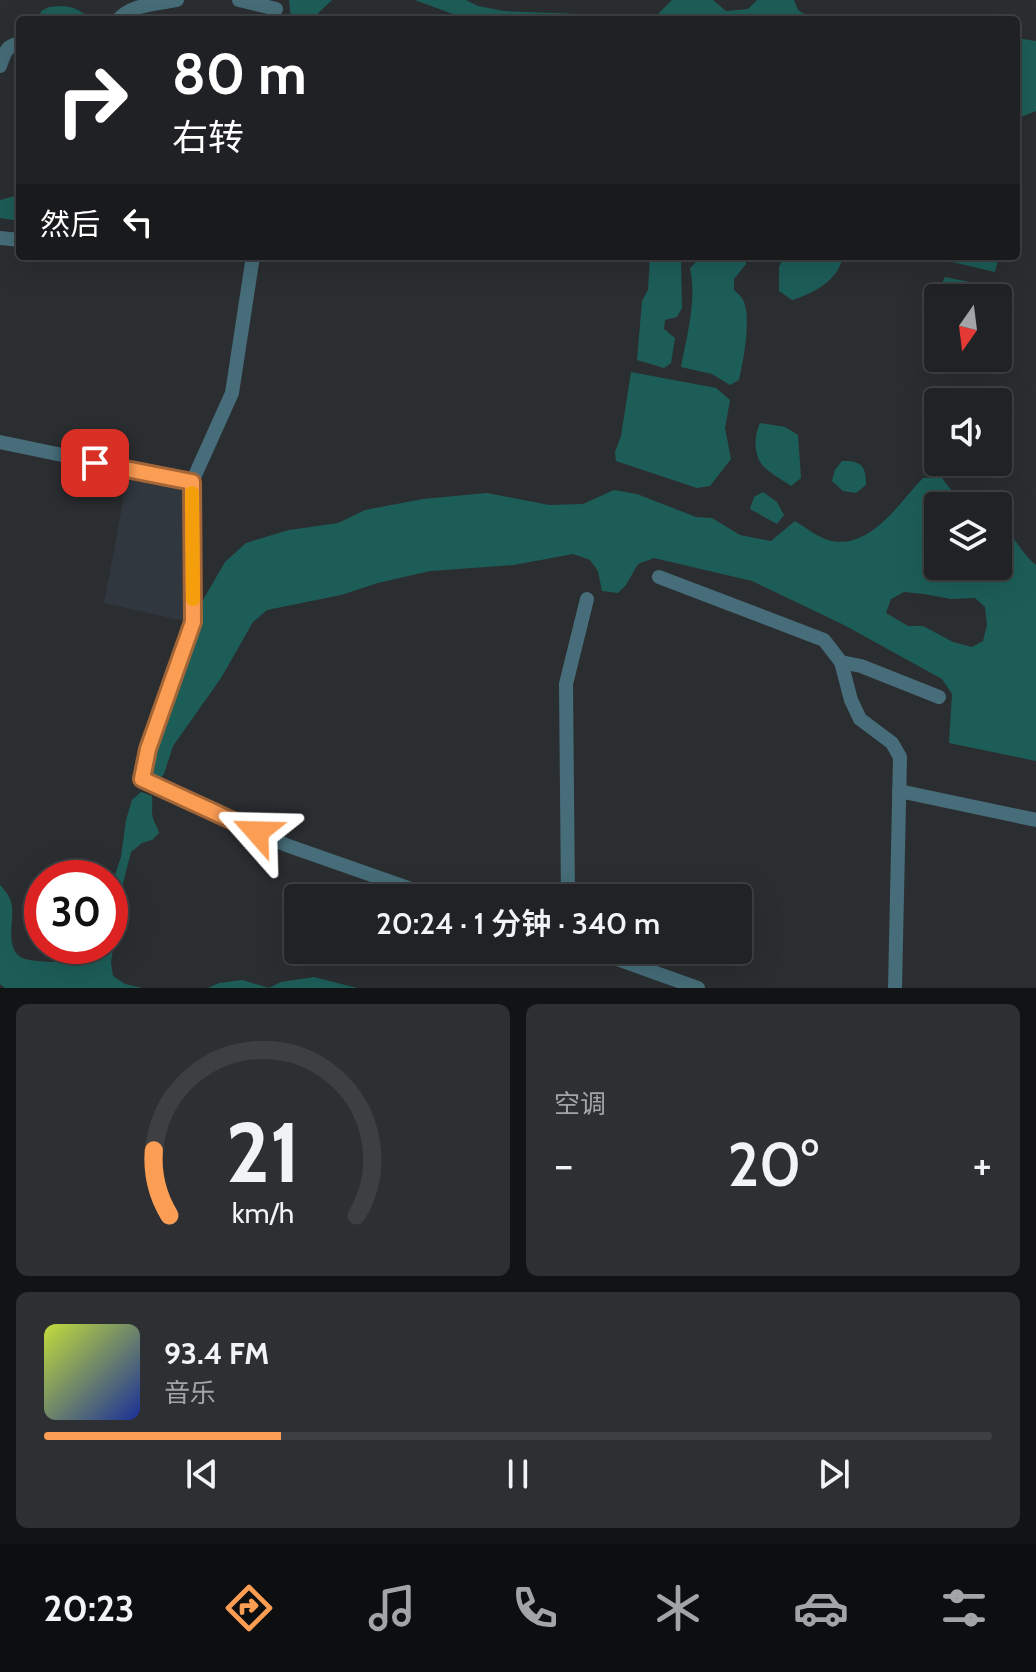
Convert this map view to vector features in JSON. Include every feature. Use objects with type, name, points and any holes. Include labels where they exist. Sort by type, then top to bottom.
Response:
[{"type":"street","points":[[120,16],[133,8],[177,0]]},
{"type":"street","points":[[239,0],[276,10]]},
{"type":"street","points":[[0,66],[6,50],[16,44]]},
{"type":"street","points":[[252,260],[232,393],[192,482],[193,622],[148,749],[142,779],[286,845],[397,884]]},
{"type":"street","points":[[0,442],[192,482]]},
{"type":"street","points":[[659,577],[824,640],[841,662],[851,700],[860,719],[892,743],[900,757],[895,988]]},
{"type":"street","points":[[568,884],[566,684],[587,599]]},
{"type":"street","points":[[841,662],[861,666],[939,697]]},
{"type":"street","points":[[899,791],[1036,820]]},
{"type":"street","points":[[631,964],[698,988]]},
{"type":"shaded area","points":[[289,0],[332,0],[315,16],[291,16]]},
{"type":"shaded area","points":[[415,0],[466,0],[478,6],[504,11],[630,16],[458,16]]},
{"type":"shaded area","points":[[672,0],[713,0],[726,11],[748,9],[757,0],[794,0],[798,10],[808,16],[656,16]]},
{"type":"shaded area","points":[[49,7],[71,7],[86,16],[40,16],[41,11]]},
{"type":"shaded area","points":[[1020,39],[1036,41],[1036,111],[1020,117]]},
{"type":"shaded area","points":[[16,192],[16,220],[0,218],[0,200],[15,196]]},
{"type":"shaded area","points":[[650,260],[681,260],[682,308],[677,317],[665,320],[664,329],[675,338],[671,363],[664,368],[637,360],[642,301],[648,290]]},
{"type":"shaded area","points":[[698,260],[746,260],[734,279],[734,290],[746,307],[744,351],[739,380],[730,385],[712,374],[681,367],[692,305],[690,268]]},
{"type":"shaded area","points":[[782,260],[842,260],[824,285],[792,300],[779,291],[779,267]]},
{"type":"shaded area","points":[[943,260],[998,260],[995,272]]},
{"type":"shaded area","points":[[945,277],[979,284],[942,284]]},
{"type":"shaded area","points":[[631,372],[716,388],[730,400],[725,428],[731,459],[710,486],[697,488],[616,461],[615,452],[621,436]]},
{"type":"shaded area","points":[[760,423],[785,427],[798,435],[801,478],[791,486],[760,462],[756,445]]},
{"type":"shaded area","points":[[842,461],[858,463],[864,469],[866,485],[856,493],[843,491],[832,481]]},
{"type":"shaded area","points":[[941,477],[953,492],[924,492],[924,580],[1012,580],[1012,537],[1036,565],[1036,761],[949,743],[952,694],[942,679],[844,625],[752,581],[654,558],[638,564],[618,593],[602,591],[598,571],[590,560],[573,554],[514,565],[430,571],[341,595],[267,610],[253,622],[221,678],[173,746],[164,774],[158,781],[147,776],[157,736],[197,629],[203,600],[225,562],[246,543],[289,530],[338,523],[365,510],[423,499],[487,493],[549,505],[583,504],[614,490],[637,494],[696,517],[712,518],[740,535],[771,541],[795,521],[824,539],[843,542],[857,539],[893,512],[923,478]],"holes":[[[904,592],[951,599],[975,598],[985,607],[987,625],[983,641],[972,647],[953,642],[923,626],[908,626],[886,613],[891,599]]]},
{"type":"shaded area","points":[[127,480],[186,490],[184,621],[104,603]]},
{"type":"shaded area","points":[[763,492],[777,502],[784,515],[777,524],[750,509],[754,497]]},
{"type":"shaded area","points":[[141,792],[152,796],[152,816],[159,833],[131,852],[128,864],[128,860],[120,860],[132,800]]},
{"type":"shaded area","points":[[0,885],[11,903],[12,944],[18,955],[24,958],[24,964],[111,964],[113,976],[125,984],[142,988],[5,988],[0,984]]},
{"type":"shaded area","points":[[314,977],[357,988],[269,988],[281,982]]},
{"type":"shaded area","points":[[242,980],[269,988],[208,988]]},
{"type":"slow traffic","points":[[192,493],[193,599]]},
{"type":"route","points":[[95,463],[192,482],[193,622],[148,749],[142,779],[257,832]]}]
